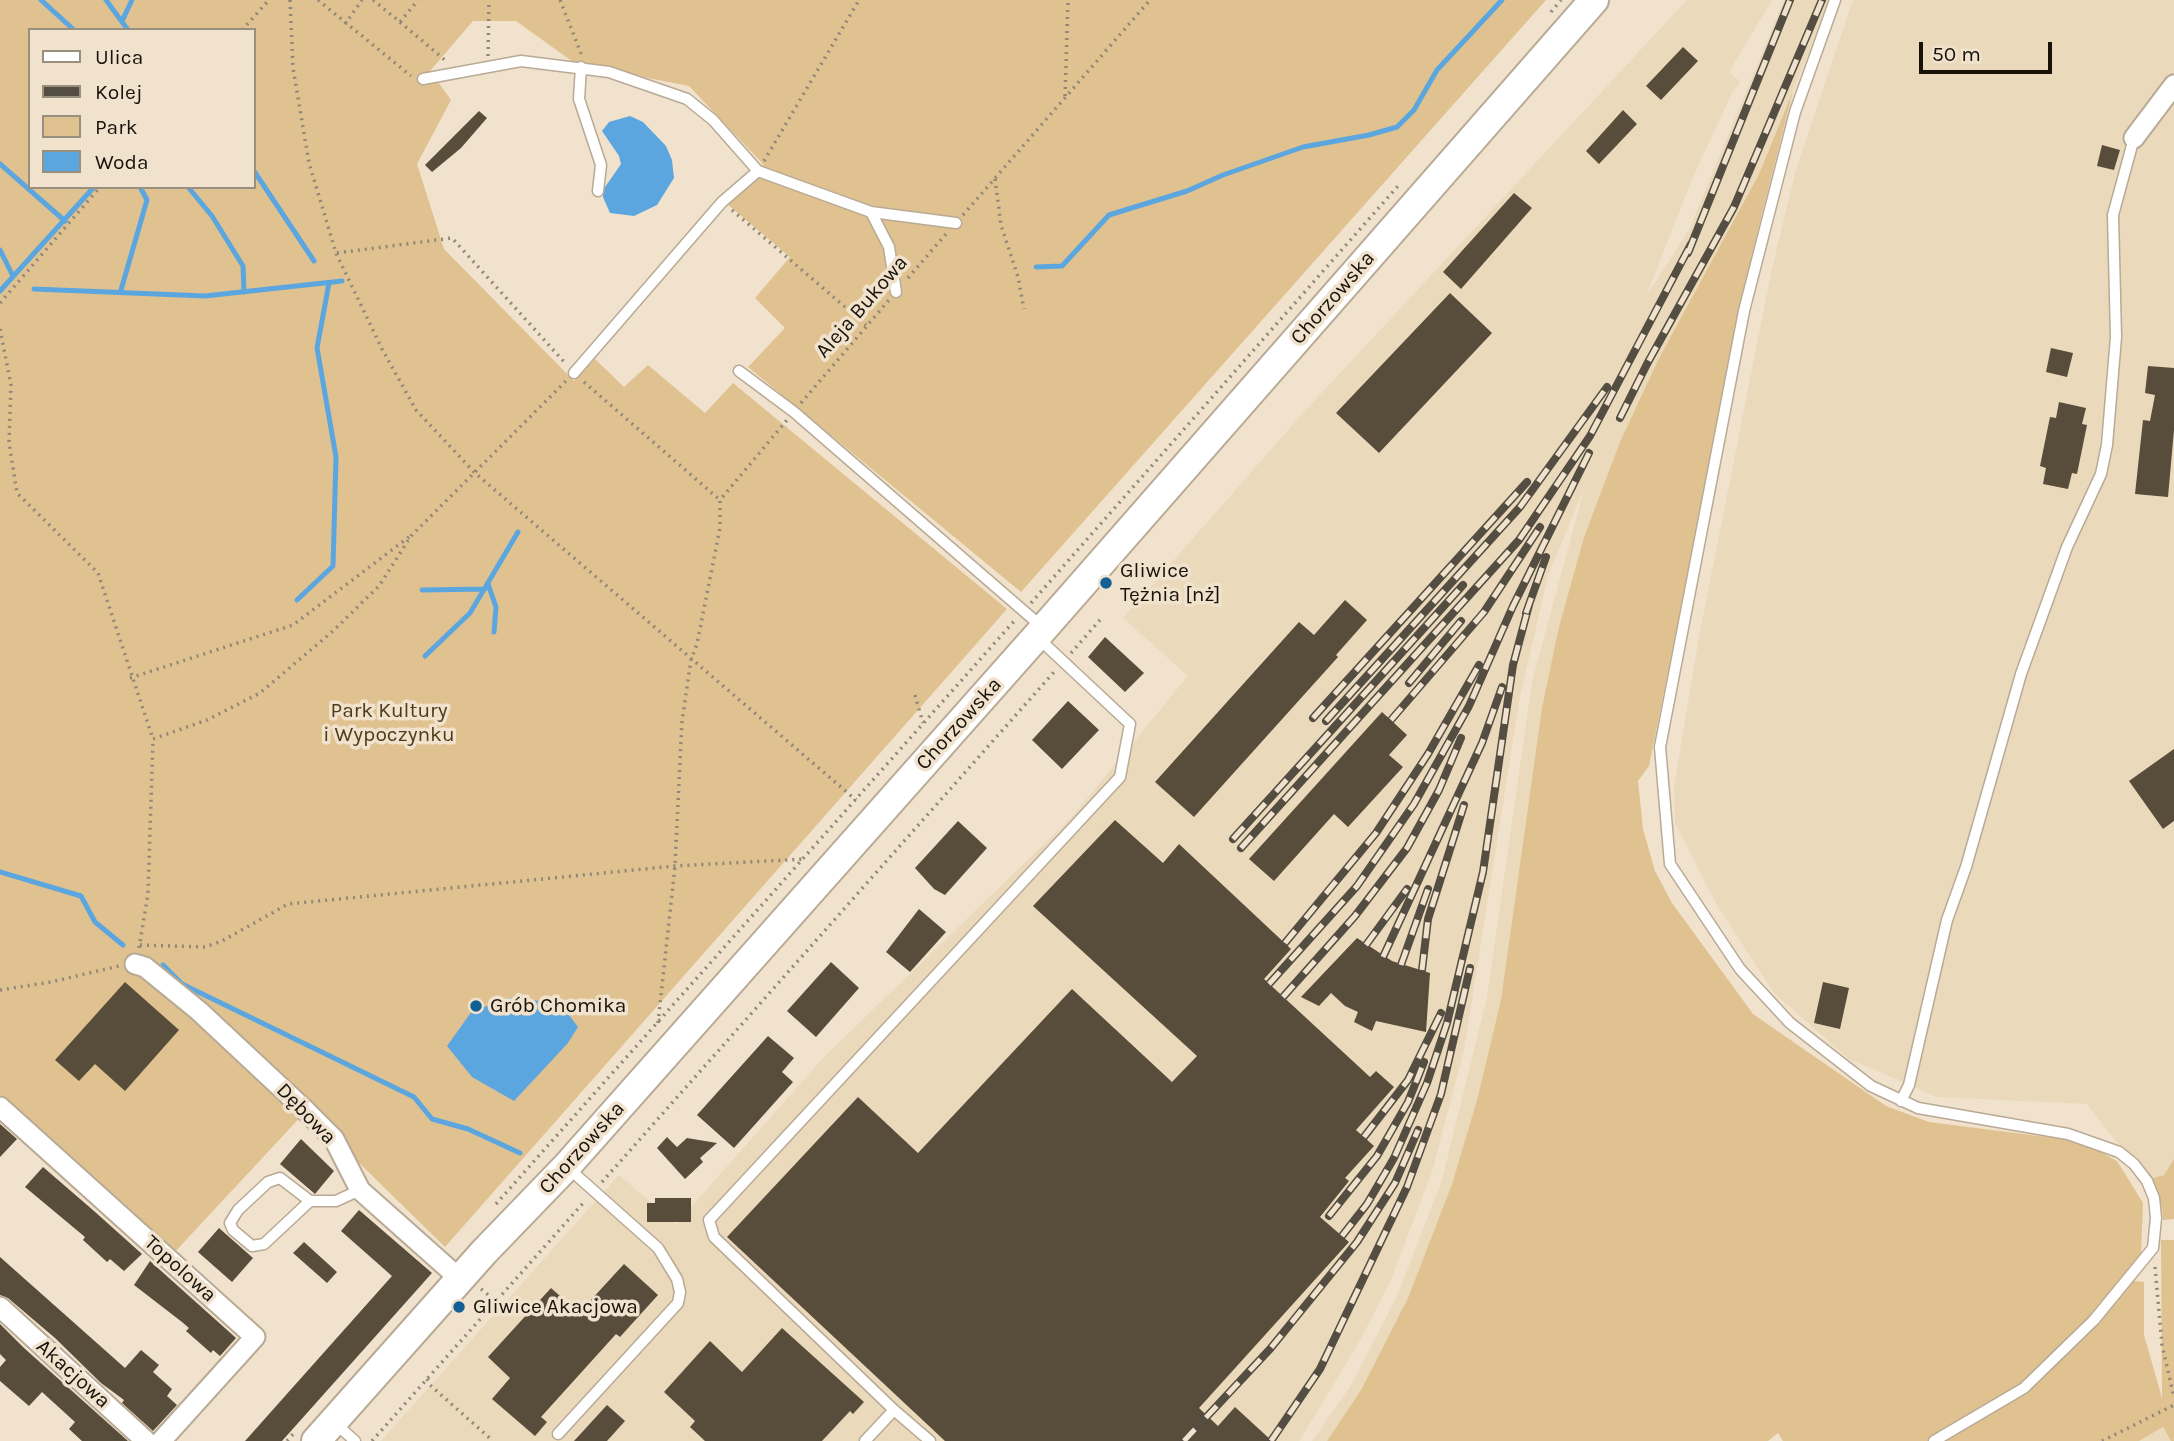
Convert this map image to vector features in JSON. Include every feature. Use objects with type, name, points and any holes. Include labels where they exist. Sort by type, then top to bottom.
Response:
[{"type":"main road","name":"Chorzowska","points":[[324,1431],[469,1283],[566,1167],[1035,625],[1594,0]]},
{"type":"street","points":[[2134,138],[2174,85]]},
{"type":"street","name":"Dębowa","points":[[136,959],[199,1011],[315,1120],[334,1139],[360,1190],[469,1283]]},
{"type":"street","name":"Topolowa","points":[[0,1107],[255,1337],[161,1441]]},
{"type":"street","name":"Akacjowa","points":[[0,1307],[146,1441]]},
{"type":"lane","points":[[1835,0],[1795,112],[1744,311],[1660,747],[1670,864],[1740,970],[1790,1023],[1871,1086],[1918,1108],[1965,1119],[2068,1134],[2119,1152],[2134,1164],[2154,1198],[2156,1218],[2153,1248],[2094,1320],[2024,1388],[1934,1441]]},
{"type":"lane","points":[[423,79],[488,65],[542,61],[584,67],[648,84],[687,100],[713,120],[758,171],[871,212],[956,223]]},
{"type":"lane","points":[[584,67],[579,99],[601,165],[598,191]]},
{"type":"lane","points":[[1901,1101],[1909,1085],[1947,920],[1966,867],[2021,674],[2067,547],[2101,474],[2107,445],[2116,337],[2113,215],[2134,138]]},
{"type":"lane","points":[[574,373],[722,202],[758,171]]},
{"type":"lane","points":[[871,212],[889,247],[896,292]]},
{"type":"lane","points":[[739,371],[794,412],[1035,625],[1064,661],[1130,724],[1120,777],[709,1220],[714,1237],[894,1410],[930,1441]]},
{"type":"lane","points":[[558,1434],[678,1303],[680,1292],[677,1279],[658,1248],[566,1167]]},
{"type":"lane","points":[[310,1201],[279,1178],[268,1182],[238,1210],[230,1223],[233,1230],[252,1246],[264,1244],[310,1201],[335,1200],[360,1190]]},
{"type":"lane","points":[[865,1441],[894,1410]]},
{"type":"lane","points":[[324,1431],[355,1441]]},
{"type":"path","points":[[244,28],[269,0]]},
{"type":"path","points":[[289,0],[293,68],[309,163],[336,253],[382,349],[416,410],[475,473],[855,799]]},
{"type":"path","points":[[318,0],[406,75],[423,79]]},
{"type":"path","points":[[345,24],[362,0]]},
{"type":"path","points":[[373,0],[458,72]]},
{"type":"path","points":[[400,22],[418,0]]},
{"type":"path","points":[[488,65],[489,0]]},
{"type":"path","points":[[560,0],[584,67]]},
{"type":"path","points":[[758,171],[859,0]]},
{"type":"path","points":[[1065,98],[1068,0]]},
{"type":"path","name":"Aleja Bukowa","points":[[720,500],[866,325],[1150,0]]},
{"type":"path","points":[[1544,20],[1561,0]]},
{"type":"path","points":[[995,179],[1001,225],[1018,277],[1024,309]]},
{"type":"path","points":[[488,1213],[923,723],[1035,625],[1401,183]]},
{"type":"path","points":[[0,303],[98,189]]},
{"type":"path","points":[[722,202],[866,325]]},
{"type":"path","points":[[336,253],[452,238],[574,373],[720,500],[720,528],[697,644],[691,660],[681,720],[676,866],[658,1023]]},
{"type":"path","points":[[0,329],[11,385],[9,443],[17,493],[98,573],[117,624],[130,678],[153,740],[148,894],[136,959],[0,990]]},
{"type":"path","points":[[130,678],[293,625],[411,536],[574,373]]},
{"type":"path","points":[[153,740],[207,720],[260,693],[333,631],[379,586],[411,536]]},
{"type":"path","points":[[372,1441],[1100,620]]},
{"type":"path","points":[[915,695],[923,723]]},
{"type":"path","points":[[140,944],[205,947],[222,941],[288,904],[676,866],[804,859]]},
{"type":"path","points":[[2153,1248],[2162,1345],[2174,1397]]},
{"type":"path","points":[[469,1283],[496,1301]]},
{"type":"path","points":[[427,1379],[430,1385],[493,1441]]},
{"type":"path","points":[[2102,1441],[2174,1405]]},
{"type":"shaded area","points":[[1687,0],[1772,0],[1729,72],[1741,82],[1733,91],[1692,179],[1646,296],[1689,230],[1784,0],[1830,0],[1759,174],[1658,360],[1620,442],[1584,537],[1559,627],[1501,1001],[1477,1100],[1452,1184],[1408,1298],[1361,1390],[1327,1441],[1312,1441],[1352,1384],[1398,1294],[1442,1180],[1487,997],[1532,682],[1585,486],[1548,576],[1520,696],[1464,1050],[1432,1172],[1390,1282],[1357,1346],[1299,1441],[381,1441],[619,1175],[676,1224],[824,1057],[1071,818],[1188,676],[1123,618],[1303,413]]},
{"type":"shaded area","points":[[1853,0],[2174,0],[2174,1159],[2164,1175],[2146,1180],[2087,1104],[1937,1097],[1849,1059],[1774,993],[1717,905],[1675,823],[1674,786],[1700,631],[1772,269],[1795,173]]},
{"type":"shaded area","points":[[2163,1427],[2171,1441],[2139,1441]]},
{"type":"green space","name":"Park Kultury i Wypoczynku","points":[[0,0],[1546,0],[1021,592],[748,367],[785,328],[755,298],[790,257],[727,204],[763,164],[689,86],[576,64],[516,21],[473,21],[430,71],[451,100],[417,164],[444,249],[574,381],[595,359],[624,387],[648,365],[705,413],[733,383],[1007,609],[445,1247],[306,1111],[172,1255],[0,1098]]},
{"type":"green space","points":[[1793,91],[1754,246],[1649,766],[1638,781],[1643,829],[1655,871],[1672,903],[1753,1014],[1886,1106],[1929,1122],[2063,1139],[2094,1148],[2117,1161],[2143,1203],[2141,1255],[2124,1280],[2144,1282],[2144,1335],[2162,1398],[2161,1240],[2174,1240],[2174,1441],[2171,1441],[2163,1427],[2139,1441],[1783,1441],[1778,1433],[1768,1441],[1327,1441],[1361,1390],[1408,1298],[1452,1184],[1477,1100],[1501,1000],[1542,708],[1559,627],[1584,537],[1620,442],[1658,360],[1759,174]]},
{"type":"green space","points":[[2174,1159],[2174,1219],[2163,1220],[2162,1207],[2146,1180],[2164,1175]]},
{"type":"water","points":[[630,116],[643,122],[666,146],[672,160],[674,178],[657,205],[634,216],[610,213],[603,197],[603,190],[621,164],[619,156],[602,131],[609,122]]},
{"type":"water","points":[[510,998],[560,1003],[578,1027],[568,1043],[514,1101],[472,1077],[447,1046],[472,1011]]},
{"type":"building","points":[[1683,47],[1698,61],[1661,100],[1646,86]]},
{"type":"building","points":[[1623,110],[1637,124],[1599,164],[1586,151]]},
{"type":"building","points":[[479,111],[487,118],[461,148],[432,172],[425,165]]},
{"type":"building","points":[[2102,145],[2120,150],[2114,170],[2097,166]]},
{"type":"building","points":[[1514,193],[1532,208],[1461,289],[1443,272]]},
{"type":"building","points":[[1450,293],[1492,333],[1379,453],[1336,413]]},
{"type":"building","points":[[2051,348],[2073,353],[2067,377],[2046,372]]},
{"type":"building","points":[[2148,366],[2174,368],[2174,430],[2168,497],[2135,494],[2143,420],[2150,421],[2155,395],[2145,393]]},
{"type":"building","points":[[2059,402],[2086,408],[2082,424],[2087,425],[2077,474],[2072,473],[2068,489],[2043,484],[2046,468],[2040,466],[2050,417],[2056,418]]},
{"type":"building","points":[[1345,600],[1367,620],[1336,655],[1338,657],[1194,817],[1155,782],[1299,622],[1314,635]]},
{"type":"building","points":[[1105,637],[1144,673],[1125,692],[1088,657]]},
{"type":"building","points":[[1068,701],[1099,730],[1062,769],[1032,740]]},
{"type":"building","points":[[1382,712],[1407,735],[1389,755],[1403,767],[1348,827],[1334,814],[1274,881],[1249,859]]},
{"type":"building","points":[[2174,749],[2174,821],[2163,829],[2129,781]]},
{"type":"building","points":[[1115,820],[1163,863],[1179,844],[1291,949],[1264,979],[1370,1077],[1376,1071],[1394,1087],[1356,1130],[1374,1146],[1345,1178],[1349,1181],[1320,1217],[1349,1242],[1199,1408],[1218,1426],[1235,1407],[1272,1441],[945,1441],[727,1237],[858,1097],[918,1153],[1072,989],[1172,1082],[1197,1056],[1033,906]]},
{"type":"building","points":[[958,821],[987,848],[945,895],[934,889],[915,868]]},
{"type":"building","points":[[919,909],[946,932],[910,972],[886,952]]},
{"type":"building","points":[[1357,938],[1392,961],[1430,973],[1426,1032],[1376,1021],[1372,1031],[1354,1022],[1358,1012],[1345,1006],[1331,993],[1319,1006],[1301,997]]},
{"type":"building","points":[[831,962],[859,988],[816,1037],[787,1011]]},
{"type":"building","points":[[125,982],[179,1030],[125,1091],[95,1064],[79,1081],[55,1060]]},
{"type":"building","points":[[1823,982],[1849,988],[1840,1029],[1814,1023]]},
{"type":"building","points":[[768,1036],[794,1058],[782,1072],[793,1082],[734,1148],[697,1115]]},
{"type":"building","points":[[0,1124],[17,1139],[0,1157]]},
{"type":"building","points":[[667,1137],[677,1147],[687,1138],[717,1143],[700,1158],[703,1162],[685,1179],[657,1148]]},
{"type":"building","points":[[301,1139],[334,1171],[315,1194],[280,1164]]},
{"type":"building","points":[[43,1167],[142,1254],[124,1271],[110,1259],[107,1262],[83,1240],[85,1237],[25,1187]]},
{"type":"building","points":[[655,1198],[691,1198],[691,1222],[647,1222],[647,1203],[655,1203]]},
{"type":"building","points":[[359,1210],[432,1273],[282,1441],[245,1441],[392,1276],[341,1231]]},
{"type":"building","points":[[219,1228],[253,1258],[232,1282],[198,1252]]},
{"type":"building","points":[[304,1242],[337,1272],[327,1283],[293,1253]]},
{"type":"building","points":[[0,1257],[125,1368],[141,1350],[159,1365],[153,1372],[172,1389],[167,1396],[177,1405],[153,1431],[122,1403],[124,1400],[101,1383],[55,1338],[8,1298],[0,1295]]},
{"type":"building","points":[[150,1261],[236,1338],[220,1356],[213,1350],[211,1353],[186,1331],[189,1328],[134,1285]]},
{"type":"building","points":[[624,1264],[658,1295],[620,1337],[616,1334],[541,1417],[547,1422],[535,1436],[492,1399],[510,1378],[488,1357],[551,1288],[579,1313]]},
{"type":"building","points":[[0,1324],[128,1441],[82,1441],[69,1429],[75,1422],[42,1392],[29,1406],[0,1381],[0,1367],[6,1360],[0,1354]]},
{"type":"building","points":[[782,1328],[864,1402],[853,1414],[850,1411],[822,1441],[705,1441],[690,1427],[695,1421],[664,1392],[710,1341],[742,1372]]},
{"type":"building","points":[[607,1405],[625,1421],[607,1441],[574,1441]]},
{"type":"waterway","points":[[41,0],[72,28]]},
{"type":"waterway","points":[[106,0],[127,28]]},
{"type":"waterway","points":[[122,21],[132,0]]},
{"type":"waterway","points":[[1036,267],[1062,266],[1109,215],[1187,191],[1223,175],[1303,147],[1397,127],[1414,110],[1437,70],[1502,0]]},
{"type":"waterway","points":[[0,164],[28,189]]},
{"type":"waterway","points":[[256,174],[314,261]]},
{"type":"waterway","points":[[29,189],[65,221]]},
{"type":"waterway","points":[[0,291],[92,189]]},
{"type":"waterway","points":[[121,290],[147,200],[141,189]]},
{"type":"waterway","points":[[190,189],[212,216],[243,266],[244,292]]},
{"type":"waterway","points":[[0,250],[13,276]]},
{"type":"waterway","points":[[34,289],[205,296],[342,281]]},
{"type":"waterway","points":[[297,600],[333,566],[336,457],[317,348],[329,283]]},
{"type":"waterway","points":[[425,656],[470,613],[518,532]]},
{"type":"waterway","points":[[488,584],[496,607],[494,632]]},
{"type":"waterway","points":[[422,590],[485,589]]},
{"type":"waterway","points":[[0,872],[81,896],[95,922],[123,945]]},
{"type":"waterway","points":[[163,965],[182,984],[414,1097],[432,1119],[468,1129],[520,1153]]},
{"type":"railway","points":[[1688,253],[1790,0]]},
{"type":"railway","points":[[1620,418],[1734,207],[1822,0]]},
{"type":"railway","points":[[1241,848],[1519,540],[1590,436],[1691,244]]},
{"type":"railway","points":[[1326,721],[1520,507],[1607,387]]},
{"type":"railway","points":[[1269,984],[1357,886],[1414,804],[1469,706],[1513,606],[1589,453]]},
{"type":"railway","points":[[1313,718],[1527,482]]},
{"type":"railway","points":[[1391,720],[1484,612],[1540,527]]},
{"type":"railway","points":[[1526,613],[1546,557]]},
{"type":"railway","points":[[1233,839],[1463,585]]},
{"type":"railway","points":[[1342,1236],[1367,1204],[1394,1158],[1427,1083],[1447,1023],[1483,872],[1513,665],[1529,605]]},
{"type":"railway","points":[[1409,683],[1461,621]]},
{"type":"railway","points":[[1285,943],[1376,833],[1428,754],[1479,665]]},
{"type":"railway","points":[[1383,957],[1482,743],[1502,687]]},
{"type":"railway","points":[[1283,997],[1355,916],[1407,848],[1439,790],[1461,738]]},
{"type":"railway","points":[[1422,970],[1428,919],[1464,805]]},
{"type":"railway","points":[[1366,945],[1407,889]]},
{"type":"railway","points":[[1401,965],[1428,889]]},
{"type":"railway","points":[[1271,1441],[1320,1369],[1407,1187],[1441,1094],[1470,968]]},
{"type":"railway","points":[[1364,1137],[1408,1080],[1441,1013]]},
{"type":"railway","points":[[1329,1216],[1377,1156],[1408,1102],[1424,1062]]},
{"type":"railway","points":[[1184,1441],[1270,1349],[1357,1242],[1395,1183],[1418,1130]]},
{"type":"place","name":"Gliwice Tężnia [nż]","points":[[1106,583]]},
{"type":"place","name":"Grób Chomika","points":[[476,1006]]},
{"type":"place","name":"Gliwice Akacjowa","points":[[459,1307]]}]
